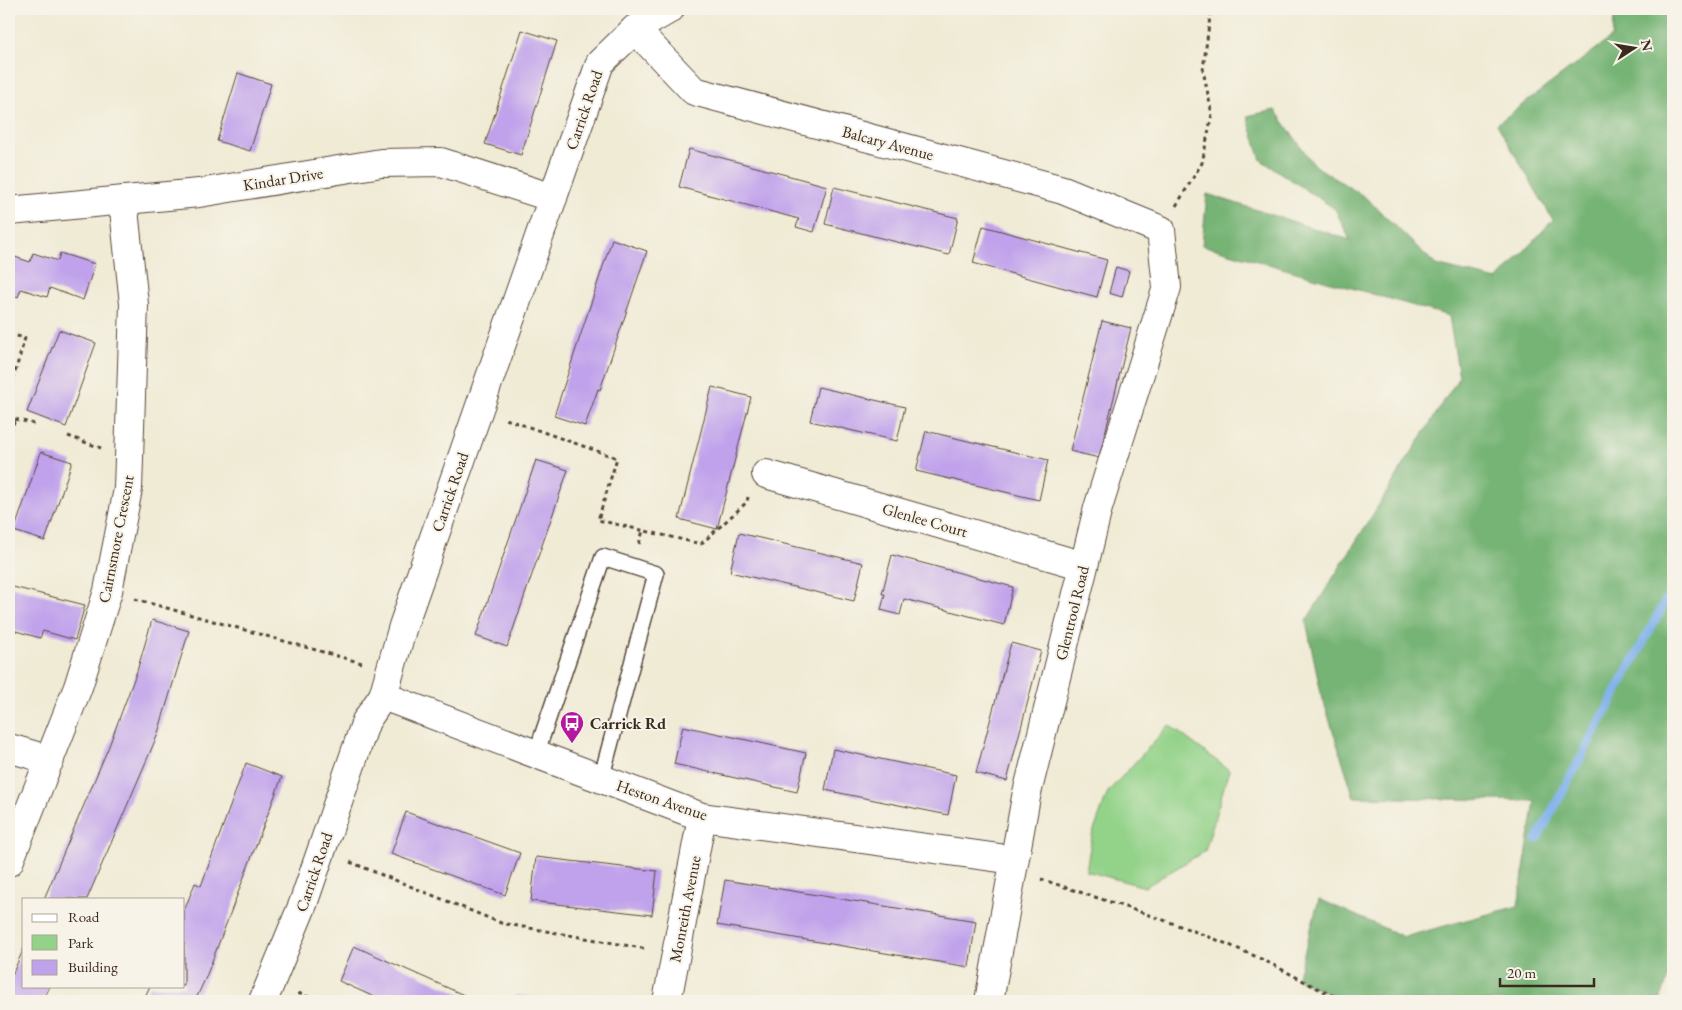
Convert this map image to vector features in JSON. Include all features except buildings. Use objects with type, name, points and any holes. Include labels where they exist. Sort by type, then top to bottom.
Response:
[{"type":"street","name":"Carrick Road","points":[[263,1001],[303,904],[366,721],[386,684],[600,63],[634,29],[670,9]]},
{"type":"street","name":"Balcary Avenue","points":[[634,29],[694,91],[1063,190],[1161,230]]},
{"type":"street","name":"Kindar Drive","points":[[9,211],[199,193],[381,163],[441,162],[553,198]]},
{"type":"street","name":"Cairnsmore Crescent","points":[[9,862],[78,687],[108,591],[129,481],[134,304],[123,200]]},
{"type":"street","name":"Glentrool Road","points":[[989,1001],[1026,797],[1098,508],[1167,287],[1161,230]]},
{"type":"street","name":"Glenlee Court","points":[[766,474],[1084,566]]},
{"type":"street","name":"Heston Avenue","points":[[386,684],[536,754],[702,817],[1013,865]]},
{"type":"street","points":[[9,748],[50,760]]},
{"type":"street","name":"Monreith Avenue","points":[[667,1001],[702,817]]},
{"type":"lane","points":[[536,754],[603,557],[656,574],[601,779]]},
{"type":"path","points":[[1161,230],[1202,164],[1212,114],[1203,70],[1211,9]]},
{"type":"path","points":[[9,334],[25,338],[9,394]]},
{"type":"path","points":[[479,410],[617,458],[598,520],[701,544],[747,502],[752,471],[766,474]]},
{"type":"path","points":[[9,417],[34,424]]},
{"type":"path","points":[[9,438],[15,419]]},
{"type":"path","points":[[108,591],[386,684]]},
{"type":"path","points":[[321,850],[501,923],[677,954]]},
{"type":"path","points":[[1013,865],[1173,923],[1251,954],[1315,989],[1346,1001]]},
{"type":"green space","points":[[1615,9],[1673,9],[1673,963],[1660,1001],[1346,1001],[1297,979],[1319,899],[1404,937],[1518,906],[1535,801],[1354,797],[1321,693],[1306,621],[1459,377],[1449,316],[1202,245],[1207,194],[1350,240],[1335,209],[1261,160],[1247,116],[1275,110],[1314,165],[1365,197],[1436,265],[1497,280],[1553,220],[1497,124],[1612,37]]},
{"type":"green space","points":[[1169,725],[1229,770],[1205,851],[1145,887],[1086,871],[1092,836],[1108,792]]},
{"type":"waterway","points":[[1537,839],[1673,587]]},
{"type":"place","name":"Carrick Rd","points":[[572,744]]}]
